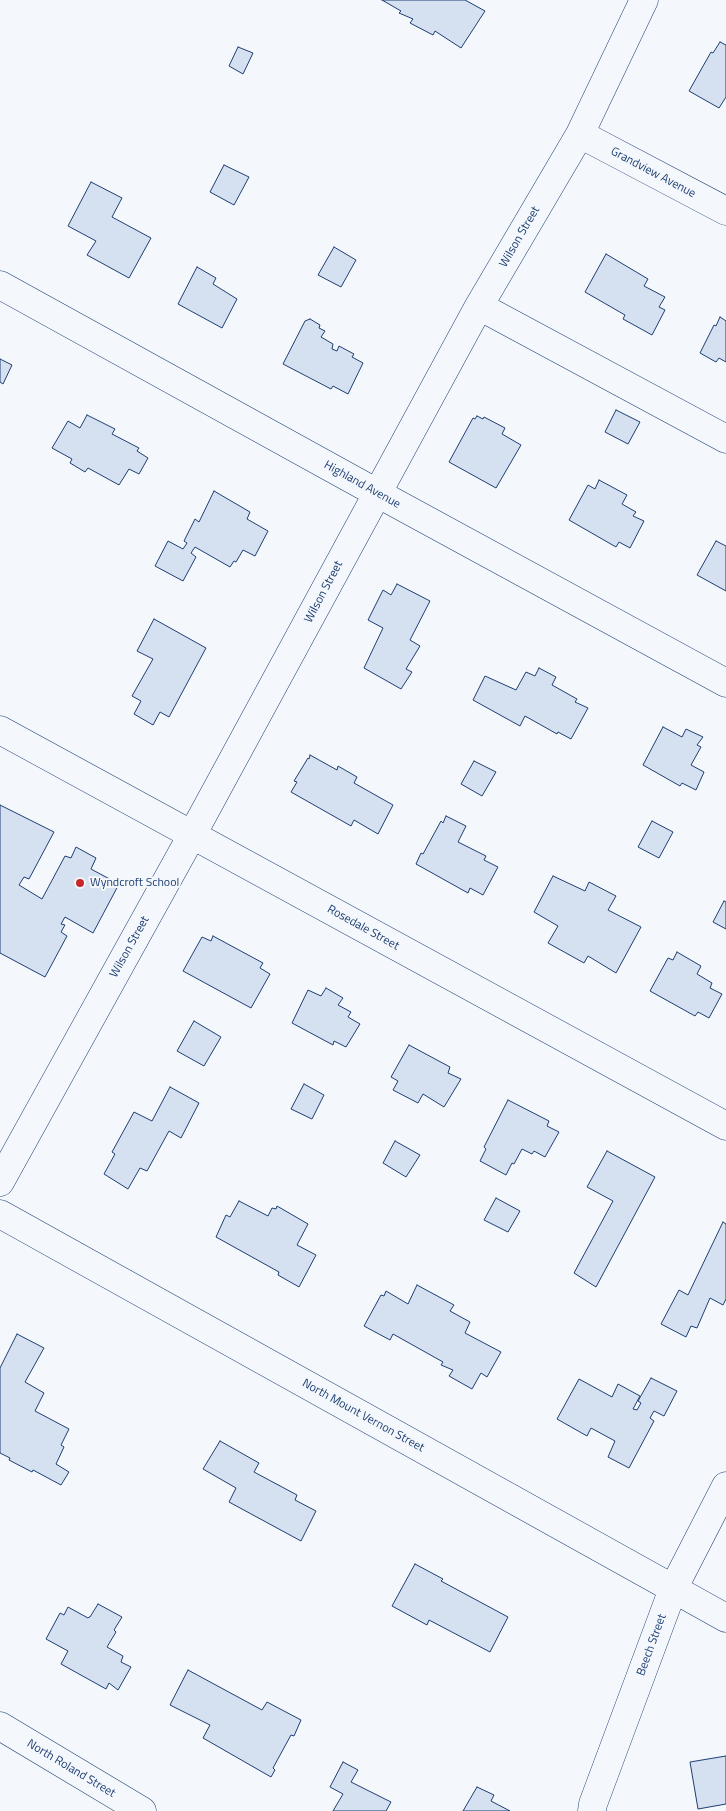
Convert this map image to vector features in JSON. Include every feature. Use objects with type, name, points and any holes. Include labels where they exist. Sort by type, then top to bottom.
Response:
[{"type":"street","name":"Wilson Street","points":[[0,1182],[192,835],[480,306],[580,134],[644,0]]},
{"type":"street","name":"Grandview Avenue","points":[[580,134],[726,211]]},
{"type":"street","name":"Highland Avenue","points":[[0,285],[726,683]]},
{"type":"street","points":[[480,306],[726,439]]},
{"type":"street","name":"Rosedale Street","points":[[0,730],[726,1126]]},
{"type":"street","name":"North Mount Vernon Street","points":[[0,1214],[726,1618]]},
{"type":"street","name":"Beech Street","points":[[592,1811],[673,1589],[726,1486]]},
{"type":"street","name":"North Roland Street","points":[[0,1726],[142,1811]]},
{"type":"building","points":[[382,0],[465,0],[485,11],[461,48],[435,31],[433,35],[410,23],[413,19],[399,13],[401,11]]},
{"type":"building","points":[[720,42],[726,45],[726,97],[719,108],[689,91],[711,52],[713,53]]},
{"type":"building","points":[[238,47],[253,53],[243,74],[229,66]]},
{"type":"building","points":[[224,165],[249,177],[234,205],[210,192]]},
{"type":"building","points":[[91,182],[122,198],[112,217],[151,238],[129,278],[87,255],[96,241],[68,226]]},
{"type":"building","points":[[334,247],[356,260],[341,287],[318,275]]},
{"type":"building","points":[[606,254],[648,279],[644,286],[665,297],[659,307],[665,310],[652,335],[623,319],[625,315],[585,292]]},
{"type":"building","points":[[197,267],[216,278],[213,284],[237,299],[222,328],[178,304]]},
{"type":"building","points":[[720,317],[726,321],[726,362],[719,358],[716,362],[700,353]]},
{"type":"building","points":[[310,319],[320,325],[319,328],[325,331],[321,337],[333,344],[332,349],[337,351],[339,346],[354,354],[352,357],[363,363],[348,394],[333,386],[331,389],[283,364],[305,321]]},
{"type":"building","points":[[0,359],[12,365],[3,384],[0,382]]},
{"type":"building","points":[[616,410],[640,422],[628,444],[605,432]]},
{"type":"building","points":[[87,415],[115,429],[112,434],[139,448],[137,451],[148,458],[139,474],[129,469],[119,485],[88,468],[85,472],[70,463],[72,459],[52,448],[68,421],[80,428]]},
{"type":"building","points":[[477,416],[483,419],[484,417],[505,428],[502,434],[521,445],[496,488],[449,462],[473,418],[475,419]]},
{"type":"building","points":[[599,480],[627,495],[622,504],[636,512],[633,516],[644,521],[630,548],[619,542],[616,547],[569,520],[588,485],[595,489]]},
{"type":"building","points":[[214,491],[250,512],[247,519],[268,531],[255,556],[243,550],[236,562],[234,561],[230,567],[195,547],[191,553],[196,557],[183,581],[155,566],[168,541],[183,549],[187,543],[184,541],[195,519],[199,522]]},
{"type":"building","points":[[716,541],[726,546],[726,591],[697,575]]},
{"type":"building","points":[[397,584],[430,601],[410,640],[420,646],[406,669],[412,672],[401,689],[364,668],[383,628],[368,620],[383,590],[391,595]]},
{"type":"building","points":[[154,619],[206,648],[169,717],[160,712],[153,725],[134,714],[141,701],[132,696],[153,659],[137,651]]},
{"type":"building","points":[[539,668],[556,677],[552,685],[577,699],[575,702],[588,708],[571,739],[558,732],[557,734],[525,716],[520,726],[473,700],[485,676],[516,690],[526,672],[535,676]]},
{"type":"building","points":[[663,727],[682,737],[686,729],[703,737],[697,745],[701,747],[691,765],[704,772],[696,790],[682,783],[680,786],[643,765]]},
{"type":"building","points":[[310,755],[337,770],[338,766],[357,777],[354,783],[393,805],[378,834],[354,820],[351,826],[291,792],[297,782],[294,781]]},
{"type":"building","points":[[474,761],[496,772],[482,796],[461,784]]},
{"type":"building","name":"Wyndcroft School","points":[[0,805],[54,832],[29,879],[24,877],[19,885],[42,899],[65,856],[71,858],[76,847],[96,858],[91,869],[119,884],[93,933],[65,917],[61,924],[65,925],[61,932],[67,936],[45,977],[0,953]]},
{"type":"building","points":[[446,816],[466,826],[458,842],[486,856],[484,860],[498,867],[483,895],[470,888],[468,893],[416,864],[441,821],[443,823]]},
{"type":"building","points":[[652,821],[673,832],[659,858],[638,847]]},
{"type":"building","points":[[553,876],[585,891],[589,882],[616,896],[608,910],[641,927],[616,973],[588,956],[584,963],[548,943],[558,926],[534,912]]},
{"type":"building","points":[[724,901],[726,902],[726,929],[713,922]]},
{"type":"building","points":[[213,936],[263,963],[260,968],[270,974],[251,1008],[183,971],[202,937],[211,941]]},
{"type":"building","points":[[677,952],[701,966],[697,974],[712,983],[710,988],[722,994],[709,1018],[698,1012],[695,1016],[650,991],[668,958],[673,960]]},
{"type":"building","points":[[326,988],[343,998],[338,1005],[351,1012],[348,1017],[360,1024],[346,1047],[334,1041],[333,1045],[292,1023],[308,990],[321,996]]},
{"type":"building","points":[[194,1021],[221,1037],[204,1066],[177,1051]]},
{"type":"building","points":[[409,1045],[450,1067],[448,1073],[461,1079],[444,1107],[423,1094],[418,1103],[393,1090],[398,1081],[391,1077]]},
{"type":"building","points":[[304,1084],[324,1095],[312,1119],[291,1109]]},
{"type":"building","points":[[170,1087],[199,1103],[181,1138],[169,1131],[147,1171],[140,1168],[128,1189],[104,1174],[115,1154],[112,1152],[134,1112],[152,1121]]},
{"type":"building","points":[[508,1100],[549,1121],[547,1126],[559,1132],[545,1157],[534,1151],[532,1154],[522,1149],[506,1175],[480,1161],[486,1149],[484,1147]]},
{"type":"building","points":[[395,1141],[420,1155],[406,1177],[383,1163]]},
{"type":"building","points":[[607,1151],[655,1177],[596,1287],[574,1273],[613,1201],[587,1187]]},
{"type":"building","points":[[496,1198],[520,1211],[508,1232],[484,1220]]},
{"type":"building","points":[[239,1201],[268,1216],[272,1208],[276,1209],[277,1206],[308,1224],[297,1245],[316,1255],[299,1287],[278,1275],[279,1272],[216,1237],[226,1215],[230,1217]]},
{"type":"building","points":[[723,1222],[726,1224],[726,1299],[723,1305],[710,1298],[697,1328],[691,1326],[686,1337],[661,1324],[679,1290],[688,1295]]},
{"type":"building","points":[[417,1285],[454,1305],[450,1311],[470,1322],[465,1333],[501,1352],[487,1377],[481,1373],[472,1389],[449,1376],[453,1370],[441,1365],[443,1362],[393,1334],[390,1340],[364,1326],[381,1295],[384,1296],[386,1291],[408,1304]]},
{"type":"building","points":[[17,1334],[44,1348],[25,1382],[44,1393],[35,1411],[69,1429],[61,1445],[64,1447],[56,1464],[69,1472],[61,1485],[9,1460],[10,1458],[0,1453],[0,1368]]},
{"type":"building","points":[[651,1378],[677,1391],[664,1416],[654,1411],[650,1418],[654,1421],[629,1468],[608,1457],[615,1441],[591,1428],[587,1436],[557,1419],[579,1379],[612,1397],[618,1384],[640,1396],[633,1409],[637,1410],[641,1403],[638,1401]]},
{"type":"building","points":[[220,1441],[259,1463],[254,1472],[297,1495],[295,1500],[316,1511],[301,1541],[229,1502],[236,1488],[203,1469]]},
{"type":"building","points":[[415,1564],[443,1579],[441,1581],[508,1617],[490,1652],[429,1620],[427,1625],[392,1606]]},
{"type":"building","points":[[98,1604],[122,1617],[107,1647],[123,1656],[121,1662],[131,1667],[118,1690],[109,1683],[106,1689],[61,1664],[68,1651],[46,1639],[60,1613],[64,1615],[68,1607],[88,1618]]},
{"type":"building","points":[[188,1670],[262,1710],[267,1702],[301,1720],[294,1736],[291,1735],[273,1768],[275,1770],[271,1777],[203,1738],[210,1725],[170,1705]]},
{"type":"building","points":[[726,1756],[726,1804],[698,1809],[690,1762]]},
{"type":"building","points":[[343,1762],[358,1770],[351,1782],[391,1802],[386,1811],[333,1811],[343,1794],[330,1787]]},
{"type":"building","points":[[477,1787],[494,1795],[491,1801],[510,1811],[463,1811]]},
{"type":"place","name":"Wyndcroft School","points":[[80,883]]}]
